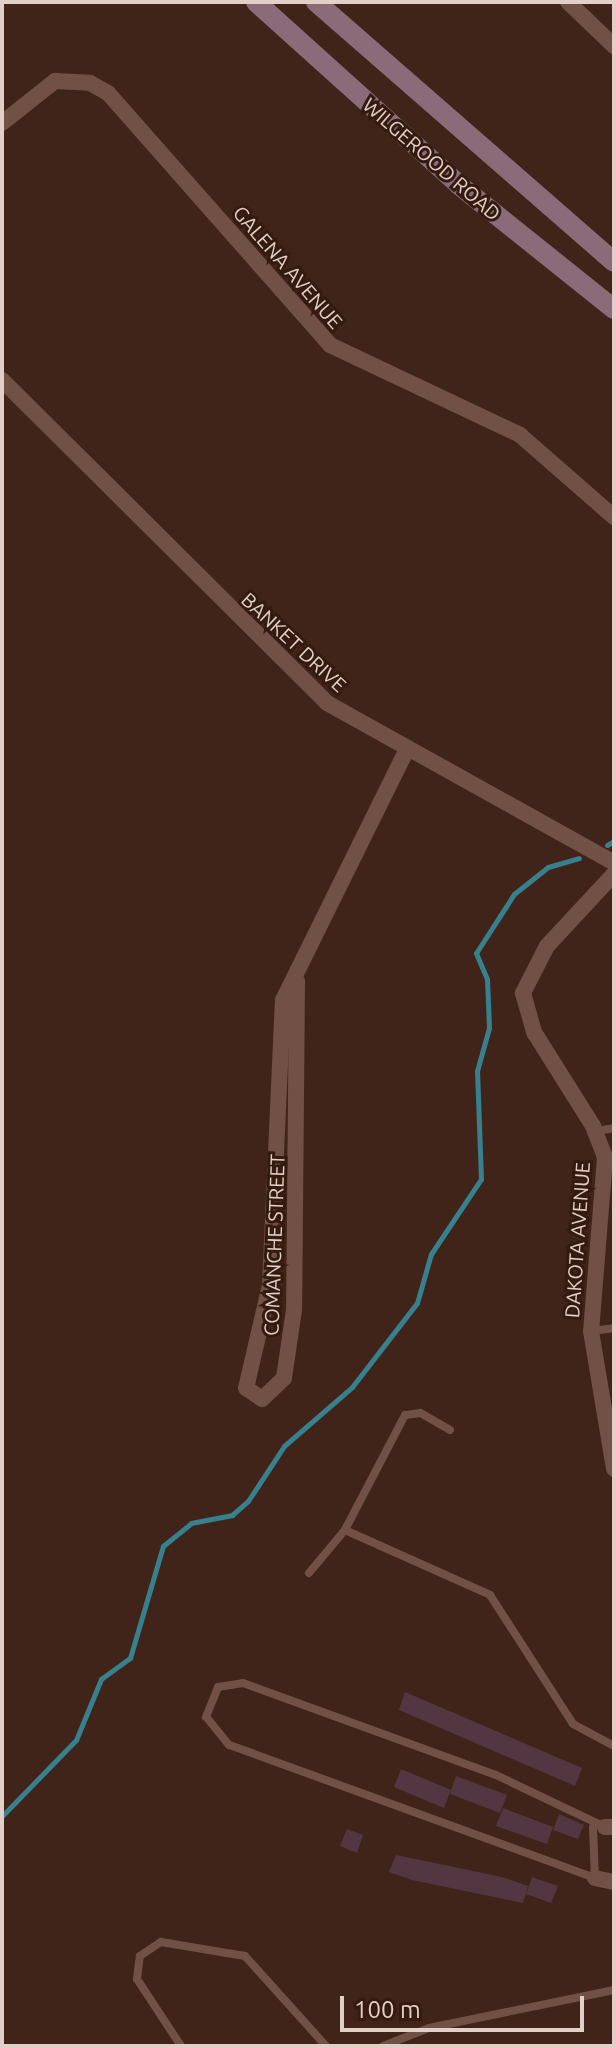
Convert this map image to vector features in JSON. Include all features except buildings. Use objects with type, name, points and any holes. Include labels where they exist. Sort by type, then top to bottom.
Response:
[{"type":"street","name":"WILGEROOD ROAD","points":[[256,2],[459,185],[614,309]]},
{"type":"street","name":"WILGEROOD ROAD","points":[[316,2],[614,262]]},
{"type":"street","points":[[568,2],[614,46]]},
{"type":"street","name":"GALENA AVENUE","points":[[2,123],[55,81],[90,83],[108,93],[330,345],[520,435],[614,517]]},
{"type":"street","name":"BANKET DRIVE","points":[[2,380],[306,685],[406,751],[614,863]]},
{"type":"street","name":"COMANCHE STREET","points":[[297,981],[294,1310],[284,1378],[274,1394],[258,1398],[246,1388],[270,1285],[278,1030],[283,1000],[297,981],[406,751]]},
{"type":"street","name":"DAKOTA AVENUE","points":[[614,874],[547,946],[523,993],[534,1032],[596,1131],[606,1171],[608,1218],[591,1331],[614,1469]]},
{"type":"street","points":[[595,1878],[614,1882]]},
{"type":"lane","points":[[596,1131],[614,1128]]},
{"type":"lane","points":[[591,1331],[614,1328]]},
{"type":"lane","points":[[309,1573],[345,1530],[405,1415],[420,1413],[450,1430]]},
{"type":"lane","points":[[345,1530],[490,1595],[573,1724],[614,1746]]},
{"type":"lane","points":[[243,1683],[565,1802],[604,1827],[595,1878],[229,1745],[206,1717],[218,1687],[243,1683]]},
{"type":"lane","points":[[181,2046],[137,1979],[140,1956],[161,1942],[245,1956],[326,2046]]},
{"type":"lane","points":[[383,2046],[429,2028],[614,1990]]},
{"type":"waterway","points":[[607,845],[614,841]]},
{"type":"waterway","points":[[2,1816],[76,1740],[101,1679],[130,1658],[163,1546],[191,1523],[232,1515],[248,1501],[284,1446],[352,1387],[417,1303],[431,1254],[481,1179],[477,1071],[489,1028],[487,979],[476,953],[514,894],[548,867],[579,858]]}]
